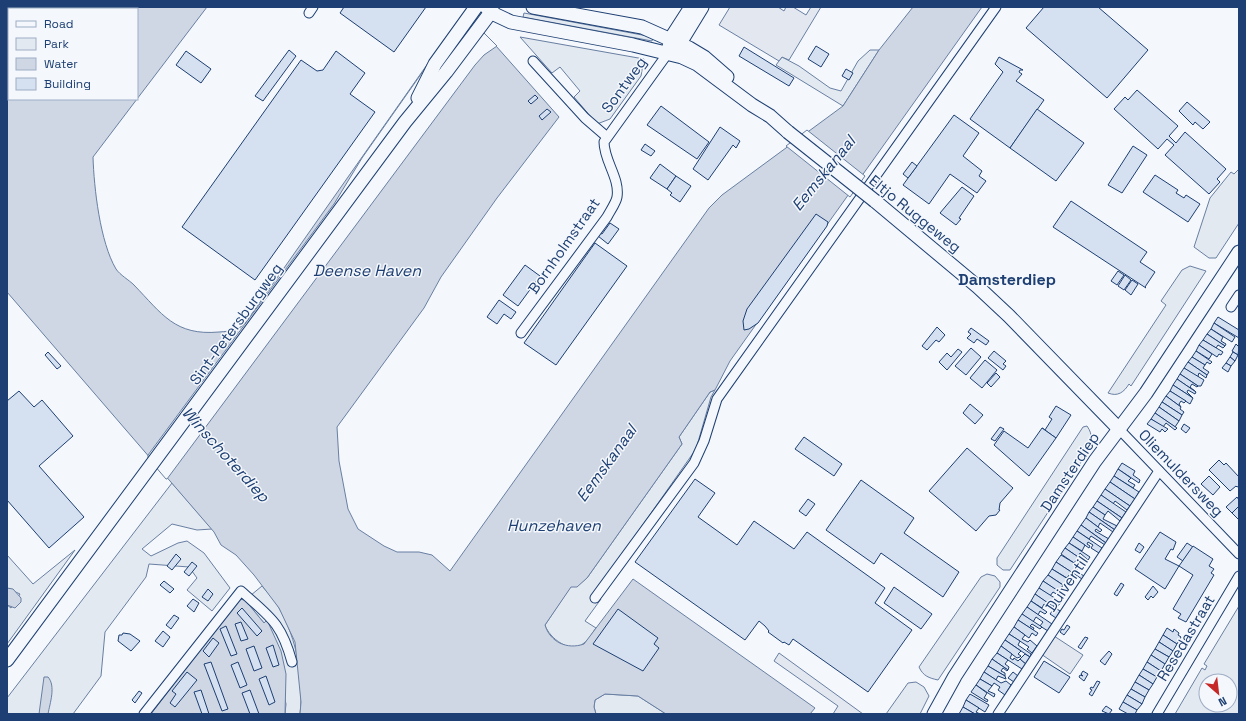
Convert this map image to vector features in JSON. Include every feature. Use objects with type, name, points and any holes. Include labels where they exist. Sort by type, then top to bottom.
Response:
[{"type":"street","points":[[533,7],[642,27],[675,41]]},
{"type":"street","name":"Sontweg","points":[[607,137],[668,53],[691,7]]},
{"type":"street","name":"Sontweg","points":[[675,41],[702,7]]},
{"type":"street","points":[[594,598],[694,463],[704,441],[717,400],[996,7]]},
{"type":"street","points":[[490,9],[512,22],[668,53]]},
{"type":"street","name":"Sint-Petersburgweg","points":[[7,660],[405,122],[446,72],[479,28],[490,9]]},
{"type":"street","name":"Sint-Petersburgweg","points":[[405,122],[435,64],[472,12]]},
{"type":"street","name":"Eltjo Ruggeweg","points":[[675,41],[704,57],[757,101],[770,116],[788,132],[944,258],[993,302],[1119,430]]},
{"type":"street","name":"Eltjo Ruggeweg","points":[[668,53],[697,64],[752,105],[770,116]]},
{"type":"street","points":[[533,61],[585,118],[607,137]]},
{"type":"street","name":"Bornholmstraat","points":[[521,333],[607,217],[617,198],[616,180],[604,150],[604,142],[607,137]]},
{"type":"street","name":"Damsterdiep","points":[[934,714],[948,687],[1095,461],[1146,393],[1239,252]]},
{"type":"street","points":[[1231,307],[1239,295]]},
{"type":"street","name":"Oliemuldersweg","points":[[1119,430],[1239,554]]},
{"type":"street","name":"Duiventil","points":[[998,714],[1159,471]]},
{"type":"street","name":"Resedastraat","points":[[1156,714],[1239,576]]},
{"type":"street","points":[[144,714],[241,591],[279,626],[285,639],[292,662]]},
{"type":"green space","points":[[524,13],[653,37],[652,41],[523,17]]},
{"type":"green space","points":[[520,37],[644,59],[641,76],[610,119],[597,124],[574,97],[580,91],[560,67],[552,73]]},
{"type":"green space","points":[[870,50],[879,50],[843,106],[776,65],[782,57],[799,66],[830,88],[841,91],[858,61]]},
{"type":"green space","points":[[1239,169],[1239,223],[1216,258],[1209,258],[1194,247],[1210,198],[1231,172],[1234,174]]},
{"type":"green space","points":[[1190,266],[1206,271],[1131,386],[1129,384],[1118,394],[1108,393],[1166,305],[1161,301],[1182,270]]},
{"type":"green space","points":[[715,390],[711,397],[696,449],[595,593],[601,599],[585,621],[596,628],[587,640],[579,646],[567,646],[556,640],[547,630],[545,625],[571,586],[577,586],[587,578],[682,444],[679,437],[710,392]]},
{"type":"green space","points":[[1087,426],[1091,438],[1085,450],[1087,453],[1010,570],[1003,570],[997,565],[997,558],[1083,427]]},
{"type":"green space","points":[[172,483],[212,529],[197,530],[172,524],[142,549],[151,556],[178,543],[187,541],[204,553],[230,588],[212,611],[187,590],[197,578],[189,567],[149,564],[146,577],[105,632],[101,676],[73,714],[7,714],[7,698]]},
{"type":"green space","points":[[75,550],[7,644],[7,605],[11,608],[20,594],[7,588],[7,555],[33,584]]},
{"type":"green space","points":[[987,574],[995,576],[1000,582],[1000,587],[938,680],[922,673],[919,667],[981,577]]},
{"type":"green space","points":[[262,586],[279,608],[295,646],[300,673],[300,714],[285,714],[286,704],[267,620],[264,623],[245,600]]},
{"type":"green space","points":[[1239,606],[1239,714],[1175,714],[1198,675],[1198,713],[1238,713],[1238,673],[1199,673],[1202,668],[1205,670],[1207,666],[1204,664]]},
{"type":"green space","points":[[916,682],[924,687],[929,696],[920,714],[886,714],[908,683]]},
{"type":"green space","points":[[605,694],[638,696],[666,714],[596,714],[594,707],[595,700]]},
{"type":"shaded area","points":[[730,7],[778,7],[784,11],[786,7],[793,7],[806,15],[811,7],[821,7],[789,60],[782,57],[779,61],[719,25]]},
{"type":"shaded area","points":[[1054,636],[1083,655],[1070,674],[1041,654]]},
{"type":"shaded area","points":[[779,653],[863,714],[833,714],[838,706],[774,661]]},
{"type":"water","points":[[207,7],[138,98],[138,8],[54,8]]},
{"type":"water","points":[[913,7],[982,7],[730,361],[715,390],[710,392],[679,437],[682,444],[587,578],[577,587],[571,587],[545,625],[551,636],[560,643],[571,646],[584,644],[633,579],[815,708],[810,714],[666,714],[638,696],[605,694],[595,700],[594,707],[596,714],[300,714],[301,702],[295,642],[279,608],[254,575],[236,555],[221,545],[214,532],[7,292],[7,64],[8,100],[136,100],[93,157],[99,214],[110,258],[116,269],[170,321],[180,327],[191,330],[219,332],[237,329],[246,322],[462,15],[496,46],[559,117],[497,198],[441,277],[424,308],[337,427],[339,461],[348,509],[358,529],[384,546],[397,552],[419,552],[432,555],[450,571],[709,208],[722,195],[843,106],[879,50]]},
{"type":"water","points":[[7,588],[13,589],[21,598],[21,602],[15,608],[7,605]]},
{"type":"water","points":[[239,599],[245,600],[264,623],[267,620],[281,651],[286,674],[285,714],[151,714]]},
{"type":"water","points":[[44,677],[48,677],[52,685],[52,695],[48,714],[39,714]]},
{"type":"pier","points":[[464,13],[497,46],[484,55],[475,65],[166,479],[148,458],[148,455],[334,204],[362,158]]},
{"type":"pier","points":[[807,130],[865,176],[850,197],[786,146]]},
{"type":"building","points":[[344,7],[426,7],[394,52],[340,13]]},
{"type":"building","points":[[1044,7],[1098,7],[1148,50],[1107,98],[1026,28]]},
{"type":"building","points":[[816,46],[829,54],[821,67],[808,59]]},
{"type":"building","points":[[744,47],[794,78],[789,86],[739,56]]},
{"type":"building","points":[[289,50],[296,56],[263,101],[255,96]]},
{"type":"building","points":[[186,51],[211,69],[201,83],[176,65]]},
{"type":"building","points":[[336,51],[365,73],[350,94],[375,112],[255,280],[182,227],[301,60],[317,71],[323,70]]},
{"type":"building","points":[[999,57],[1023,70],[1020,70],[1019,72],[1022,74],[1016,81],[1044,100],[1010,148],[970,119],[1003,72],[995,64]]},
{"type":"building","points":[[846,69],[853,73],[849,80],[842,76]]},
{"type":"building","points":[[1137,90],[1178,126],[1169,136],[1176,143],[1185,132],[1226,169],[1217,179],[1220,182],[1209,194],[1165,155],[1174,145],[1167,139],[1158,149],[1114,109],[1125,97],[1128,100]]},
{"type":"building","points":[[535,95],[538,98],[531,104],[528,101]]},
{"type":"building","points":[[1187,102],[1210,122],[1203,129],[1195,122],[1193,125],[1179,111]]},
{"type":"building","points":[[661,106],[709,142],[697,159],[647,125]]},
{"type":"building","points":[[547,109],[551,112],[542,120],[539,116]]},
{"type":"building","points":[[1037,109],[1084,143],[1056,181],[1010,148]]},
{"type":"building","points":[[954,115],[979,133],[963,156],[982,171],[979,176],[986,181],[977,193],[950,174],[929,204],[903,185]]},
{"type":"building","points":[[720,127],[740,141],[736,148],[733,145],[708,180],[693,169]]},
{"type":"building","points":[[645,144],[655,151],[651,156],[641,150]]},
{"type":"building","points":[[1133,146],[1147,155],[1122,193],[1108,185]]},
{"type":"building","points":[[912,162],[917,166],[908,178],[903,174]]},
{"type":"building","points":[[660,164],[676,176],[667,189],[650,178]]},
{"type":"building","points":[[1155,175],[1178,190],[1176,193],[1184,198],[1186,195],[1200,204],[1188,222],[1143,192]]},
{"type":"building","points":[[676,176],[691,186],[680,202],[670,195],[672,193],[667,189]]},
{"type":"building","points":[[962,187],[974,196],[956,225],[940,213]]},
{"type":"building","points":[[1071,201],[1147,252],[1140,262],[1155,272],[1145,287],[1146,288],[1053,227]]},
{"type":"building","points":[[816,214],[828,222],[827,226],[758,323],[749,329],[744,330],[743,321],[747,309]]},
{"type":"building","points":[[610,223],[619,229],[608,244],[598,236],[600,233],[602,234]]},
{"type":"building","points":[[595,243],[627,266],[556,365],[524,343]]},
{"type":"building","points":[[525,265],[540,276],[518,306],[503,295]]},
{"type":"building","points":[[1118,271],[1124,275],[1117,285],[1111,281]]},
{"type":"building","points":[[1125,275],[1131,280],[1124,290],[1118,286]]},
{"type":"building","points":[[1132,280],[1138,284],[1131,295],[1125,290]]},
{"type":"building","points":[[499,300],[516,312],[511,319],[504,314],[497,324],[487,317]]},
{"type":"building","points":[[1218,317],[1239,330],[1239,338],[1214,323]]},
{"type":"building","points":[[1214,323],[1235,337],[1232,342],[1211,329]]},
{"type":"building","points":[[937,327],[945,335],[939,342],[936,340],[927,350],[922,346]]},
{"type":"building","points":[[971,328],[989,341],[986,345],[977,339],[974,343],[967,338],[971,334],[968,332]]},
{"type":"building","points":[[1211,329],[1223,337],[1221,341],[1226,344],[1225,346],[1207,334]]},
{"type":"building","points":[[1207,334],[1225,346],[1223,348],[1218,345],[1216,348],[1203,340]]},
{"type":"building","points":[[1203,340],[1223,352],[1221,355],[1219,354],[1217,357],[1199,345]]},
{"type":"building","points":[[1236,344],[1239,347],[1238,355],[1232,351]]},
{"type":"building","points":[[1199,345],[1212,354],[1209,359],[1196,351]]},
{"type":"building","points":[[971,348],[981,357],[966,375],[955,366]]},
{"type":"building","points":[[958,349],[962,352],[947,370],[939,362],[947,353],[951,357]]},
{"type":"building","points":[[994,351],[1006,361],[1003,364],[1006,366],[1003,370],[988,358]]},
{"type":"building","points":[[1196,351],[1212,362],[1210,364],[1207,362],[1205,365],[1192,357]]},
{"type":"building","points":[[48,352],[61,366],[57,369],[45,355]]},
{"type":"building","points":[[1233,352],[1238,355],[1235,361],[1230,357]]},
{"type":"building","points":[[1192,357],[1205,365],[1203,368],[1209,372],[1207,375],[1188,362]]},
{"type":"building","points":[[1230,357],[1235,361],[1231,366],[1226,363]]},
{"type":"building","points":[[985,360],[997,370],[982,388],[970,378]]},
{"type":"building","points":[[1188,362],[1207,375],[1206,378],[1199,373],[1198,376],[1200,379],[1184,368]]},
{"type":"building","points":[[1226,363],[1231,366],[1228,372],[1222,368]]},
{"type":"building","points":[[1184,368],[1204,380],[1201,386],[1198,386],[1180,374]]},
{"type":"building","points":[[996,373],[1000,377],[991,387],[987,383]]},
{"type":"building","points":[[1180,374],[1198,386],[1197,387],[1192,384],[1190,387],[1196,392],[1177,379]]},
{"type":"building","points":[[1177,379],[1196,392],[1195,394],[1188,390],[1187,392],[1193,398],[1173,385]]},
{"type":"building","points":[[1173,385],[1193,398],[1190,404],[1170,391]]},
{"type":"building","points":[[19,391],[34,407],[42,400],[73,436],[39,466],[84,517],[49,548],[7,500],[7,401]]},
{"type":"building","points":[[1170,391],[1186,401],[1184,403],[1181,401],[1179,404],[1181,407],[1166,396]]},
{"type":"building","points":[[1166,396],[1181,407],[1180,409],[1184,412],[1182,415],[1162,402]]},
{"type":"building","points":[[1162,402],[1182,415],[1179,421],[1159,407]]},
{"type":"building","points":[[970,404],[983,415],[975,424],[963,413]]},
{"type":"building","points":[[1056,406],[1071,415],[1056,438],[1042,428],[1045,430],[1052,419],[1049,417]]},
{"type":"building","points":[[1159,407],[1179,421],[1175,427],[1155,413]]},
{"type":"building","points":[[1155,413],[1177,428],[1175,430],[1166,423],[1163,427],[1151,419]]},
{"type":"building","points":[[1151,419],[1168,429],[1165,432],[1162,429],[1160,432],[1147,424]]},
{"type":"building","points":[[1184,424],[1190,428],[1186,433],[1181,429]]},
{"type":"building","points":[[1000,427],[1004,429],[995,441],[991,439]]},
{"type":"building","points":[[1042,428],[1056,438],[1029,476],[994,445],[1004,431],[1028,448]]},
{"type":"building","points":[[804,437],[842,464],[834,476],[795,449]]},
{"type":"building","points":[[967,448],[1013,488],[1000,503],[1000,510],[996,515],[989,516],[976,531],[929,491]]},
{"type":"building","points":[[1219,460],[1224,465],[1226,463],[1239,477],[1239,486],[1236,486],[1230,491],[1209,470]]},
{"type":"building","points":[[1122,463],[1135,471],[1133,475],[1140,480],[1139,483],[1118,469]]},
{"type":"building","points":[[1118,469],[1131,478],[1128,481],[1135,485],[1133,488],[1114,476]]},
{"type":"building","points":[[1114,476],[1139,492],[1135,499],[1110,482]]},
{"type":"building","points":[[1209,476],[1220,487],[1213,495],[1201,484]]},
{"type":"building","points":[[695,479],[715,493],[698,517],[737,545],[754,521],[794,549],[807,532],[885,588],[875,603],[912,630],[868,692],[793,639],[789,645],[784,642],[783,643],[768,632],[769,631],[765,626],[759,621],[745,640],[635,562]]},
{"type":"building","points":[[861,480],[914,518],[904,533],[959,572],[943,597],[881,553],[874,564],[826,530]]},
{"type":"building","points":[[1110,482],[1135,499],[1130,506],[1105,489]]},
{"type":"building","points":[[1105,489],[1130,506],[1127,510],[1115,501],[1113,504],[1101,495]]},
{"type":"building","points":[[1101,495],[1126,512],[1122,518],[1097,501]]},
{"type":"building","points":[[1237,497],[1239,500],[1239,506],[1232,513],[1226,507]]},
{"type":"building","points":[[808,499],[815,504],[806,516],[799,511]]},
{"type":"building","points":[[1097,501],[1122,518],[1120,521],[1108,511],[1105,515],[1093,507]]},
{"type":"building","points":[[1239,506],[1239,520],[1232,513]]},
{"type":"building","points":[[1093,507],[1105,515],[1103,519],[1117,526],[1115,530],[1089,512]]},
{"type":"building","points":[[1089,512],[1115,530],[1113,532],[1100,523],[1098,527],[1086,518]]},
{"type":"building","points":[[1086,518],[1102,530],[1100,532],[1096,529],[1095,531],[1109,539],[1106,543],[1081,525]]},
{"type":"building","points":[[1081,525],[1106,543],[1105,545],[1091,536],[1089,539],[1077,531]]},
{"type":"building","points":[[1077,531],[1102,548],[1099,553],[1091,548],[1093,545],[1088,542],[1087,544],[1090,546],[1089,548],[1073,537]]},
{"type":"building","points":[[1160,532],[1176,542],[1173,550],[1171,549],[1165,559],[1179,566],[1165,589],[1135,569]]},
{"type":"building","points":[[1073,537],[1085,545],[1082,551],[1069,543]]},
{"type":"building","points":[[1069,543],[1090,557],[1088,560],[1080,553],[1078,557],[1065,548]]},
{"type":"building","points":[[1139,543],[1144,547],[1140,553],[1135,550]]},
{"type":"building","points":[[1187,543],[1193,547],[1183,561],[1177,557]]},
{"type":"building","points":[[1193,546],[1213,559],[1209,566],[1214,569],[1211,573],[1214,575],[1186,622],[1178,618],[1181,614],[1173,609],[1193,575],[1179,566]]},
{"type":"building","points":[[1065,548],[1087,563],[1085,565],[1077,559],[1074,563],[1061,554]]},
{"type":"building","points":[[176,554],[181,559],[172,570],[167,566]]},
{"type":"building","points":[[1061,555],[1079,566],[1076,571],[1084,576],[1082,579],[1056,562]]},
{"type":"building","points":[[192,562],[197,566],[189,576],[184,572]]},
{"type":"building","points":[[1056,562],[1073,573],[1071,576],[1069,575],[1067,578],[1052,569]]},
{"type":"building","points":[[1052,569],[1068,579],[1066,587],[1048,575]]},
{"type":"building","points":[[1048,575],[1063,585],[1059,592],[1043,581]]},
{"type":"building","points":[[164,581],[174,589],[170,593],[160,585]]},
{"type":"building","points":[[1043,581],[1060,592],[1058,595],[1053,592],[1050,596],[1039,588]]},
{"type":"building","points":[[1121,583],[1124,585],[1117,596],[1114,594]]},
{"type":"building","points":[[1153,586],[1158,592],[1153,598],[1151,596],[1148,600],[1145,597]]},
{"type":"building","points":[[894,587],[932,614],[921,629],[884,603]]},
{"type":"building","points":[[1039,588],[1061,602],[1058,606],[1055,604],[1053,607],[1035,594]]},
{"type":"building","points":[[208,589],[213,594],[208,601],[202,597]]},
{"type":"building","points":[[1035,594],[1051,605],[1049,608],[1044,604],[1042,608],[1031,601]]},
{"type":"building","points":[[193,599],[199,603],[194,612],[187,606]]},
{"type":"building","points":[[1031,601],[1047,612],[1045,614],[1040,611],[1038,615],[1027,607]]},
{"type":"building","points":[[1051,605],[1060,611],[1056,618],[1050,614],[1053,610],[1049,608]]},
{"type":"building","points":[[1027,607],[1052,624],[1048,631],[1040,626],[1043,622],[1036,617],[1033,622],[1022,614]]},
{"type":"building","points":[[242,608],[262,631],[257,636],[237,613]]},
{"type":"building","points":[[618,609],[658,638],[654,644],[659,648],[643,671],[593,644]]},
{"type":"building","points":[[1022,614],[1042,627],[1040,629],[1032,624],[1030,626],[1034,628],[1033,630],[1018,620]]},
{"type":"building","points":[[174,615],[179,618],[171,629],[166,625]]},
{"type":"building","points":[[1018,620],[1038,633],[1036,636],[1032,633],[1029,638],[1014,627]]},
{"type":"building","points":[[241,622],[248,639],[241,641],[235,624]]},
{"type":"building","points":[[1067,625],[1070,627],[1064,635],[1060,632],[1062,629],[1064,630]]},
{"type":"building","points":[[226,626],[237,654],[231,656],[220,629]]},
{"type":"building","points":[[1014,627],[1025,635],[1022,639],[1028,642],[1030,640],[1037,646],[1032,653],[1027,649],[1029,647],[1009,634]]},
{"type":"building","points":[[1167,628],[1173,632],[1174,629],[1179,633],[1178,635],[1181,637],[1177,644],[1163,635]]},
{"type":"building","points":[[163,631],[170,637],[163,647],[155,641]]},
{"type":"building","points":[[123,633],[130,634],[140,641],[131,651],[118,641],[119,635],[122,635]]},
{"type":"building","points":[[1009,634],[1020,641],[1018,645],[1031,654],[1030,657],[1005,640]]},
{"type":"building","points":[[1163,635],[1177,644],[1173,651],[1159,642]]},
{"type":"building","points":[[1085,637],[1088,638],[1081,649],[1078,647]]},
{"type":"building","points":[[213,638],[219,643],[209,657],[203,651]]},
{"type":"building","points":[[1005,640],[1021,651],[1018,654],[1021,656],[1020,657],[1017,658],[1001,646]]},
{"type":"building","points":[[1159,642],[1173,651],[1169,657],[1155,649]]},
{"type":"building","points":[[273,645],[279,665],[273,667],[266,648]]},
{"type":"building","points":[[254,646],[262,668],[254,671],[246,649]]},
{"type":"building","points":[[1001,646],[1012,654],[1010,658],[1013,660],[1014,658],[1018,661],[1020,659],[1026,664],[1022,669],[997,653]]},
{"type":"building","points":[[1155,649],[1169,657],[1165,664],[1151,655]]},
{"type":"building","points":[[1109,651],[1112,654],[1105,665],[1100,661]]},
{"type":"building","points":[[997,653],[1008,660],[1005,664],[1009,667],[1008,670],[992,659]]},
{"type":"building","points":[[1025,654],[1030,657],[1026,664],[1020,659]]},
{"type":"building","points":[[1151,655],[1165,664],[1161,671],[1147,662]]},
{"type":"building","points":[[992,659],[1008,670],[1007,671],[1003,668],[1001,671],[1005,673],[1005,676],[988,666]]},
{"type":"building","points":[[1044,661],[1070,677],[1059,693],[1034,677]]},
{"type":"building","points":[[211,662],[228,709],[222,711],[204,664]]},
{"type":"building","points":[[238,662],[247,685],[240,688],[231,665]]},
{"type":"building","points":[[1147,662],[1161,671],[1157,677],[1143,669]]},
{"type":"building","points":[[988,666],[1005,676],[1006,679],[998,676],[996,680],[984,672]]},
{"type":"building","points":[[1143,669],[1157,677],[1153,684],[1139,675]]},
{"type":"building","points":[[1083,671],[1088,674],[1084,681],[1079,677],[1080,675],[1083,676],[1081,674]]},
{"type":"building","points":[[187,672],[197,680],[175,707],[170,703],[176,694],[172,691]]},
{"type":"building","points":[[984,672],[1001,683],[1006,681],[1011,685],[1005,695],[998,690],[1000,687],[994,683],[992,686],[980,679]]},
{"type":"building","points":[[1013,672],[1018,676],[1014,682],[1008,678]]},
{"type":"building","points":[[1139,675],[1153,684],[1149,690],[1135,682]]},
{"type":"building","points":[[266,676],[275,702],[269,705],[259,679]]},
{"type":"building","points":[[980,679],[992,686],[988,691],[995,694],[994,697],[976,685]]},
{"type":"building","points":[[1097,681],[1100,682],[1092,696],[1089,694],[1092,690],[1090,689],[1091,687],[1093,688]]},
{"type":"building","points":[[1135,682],[1149,690],[1145,697],[1131,689]]},
{"type":"building","points":[[976,685],[987,693],[984,698],[988,700],[987,702],[971,692]]},
{"type":"building","points":[[1131,689],[1145,697],[1142,704],[1127,695]]},
{"type":"building","points":[[201,690],[209,714],[202,714],[194,692]]},
{"type":"building","points":[[250,690],[259,714],[250,714],[242,693]]},
{"type":"building","points":[[139,691],[142,693],[135,703],[132,700]]},
{"type":"building","points":[[970,694],[989,705],[985,712],[966,700]]},
{"type":"building","points":[[1127,695],[1142,704],[1137,710],[1123,702]]},
{"type":"building","points":[[966,700],[979,708],[976,712],[980,714],[975,714],[963,707]]},
{"type":"building","points":[[1123,702],[1137,710],[1135,714],[1128,714],[1119,709]]},
{"type":"building","points":[[1106,706],[1112,710],[1109,714],[1102,711]]},
{"type":"building","points":[[963,707],[975,714],[959,714]]},
{"type":"district","name":"Damsterdiep","points":[[1007,279]]},
{"type":"water label","name":"Eemskanaal","points":[[823,173]]},
{"type":"water label","name":"Deense Haven","points":[[367,270]]},
{"type":"water label","name":"Winschoterdiep","points":[[226,454]]},
{"type":"water label","name":"Eemskanaal","points":[[606,463]]},
{"type":"water label","name":"Hunzehaven","points":[[554,525]]}]
